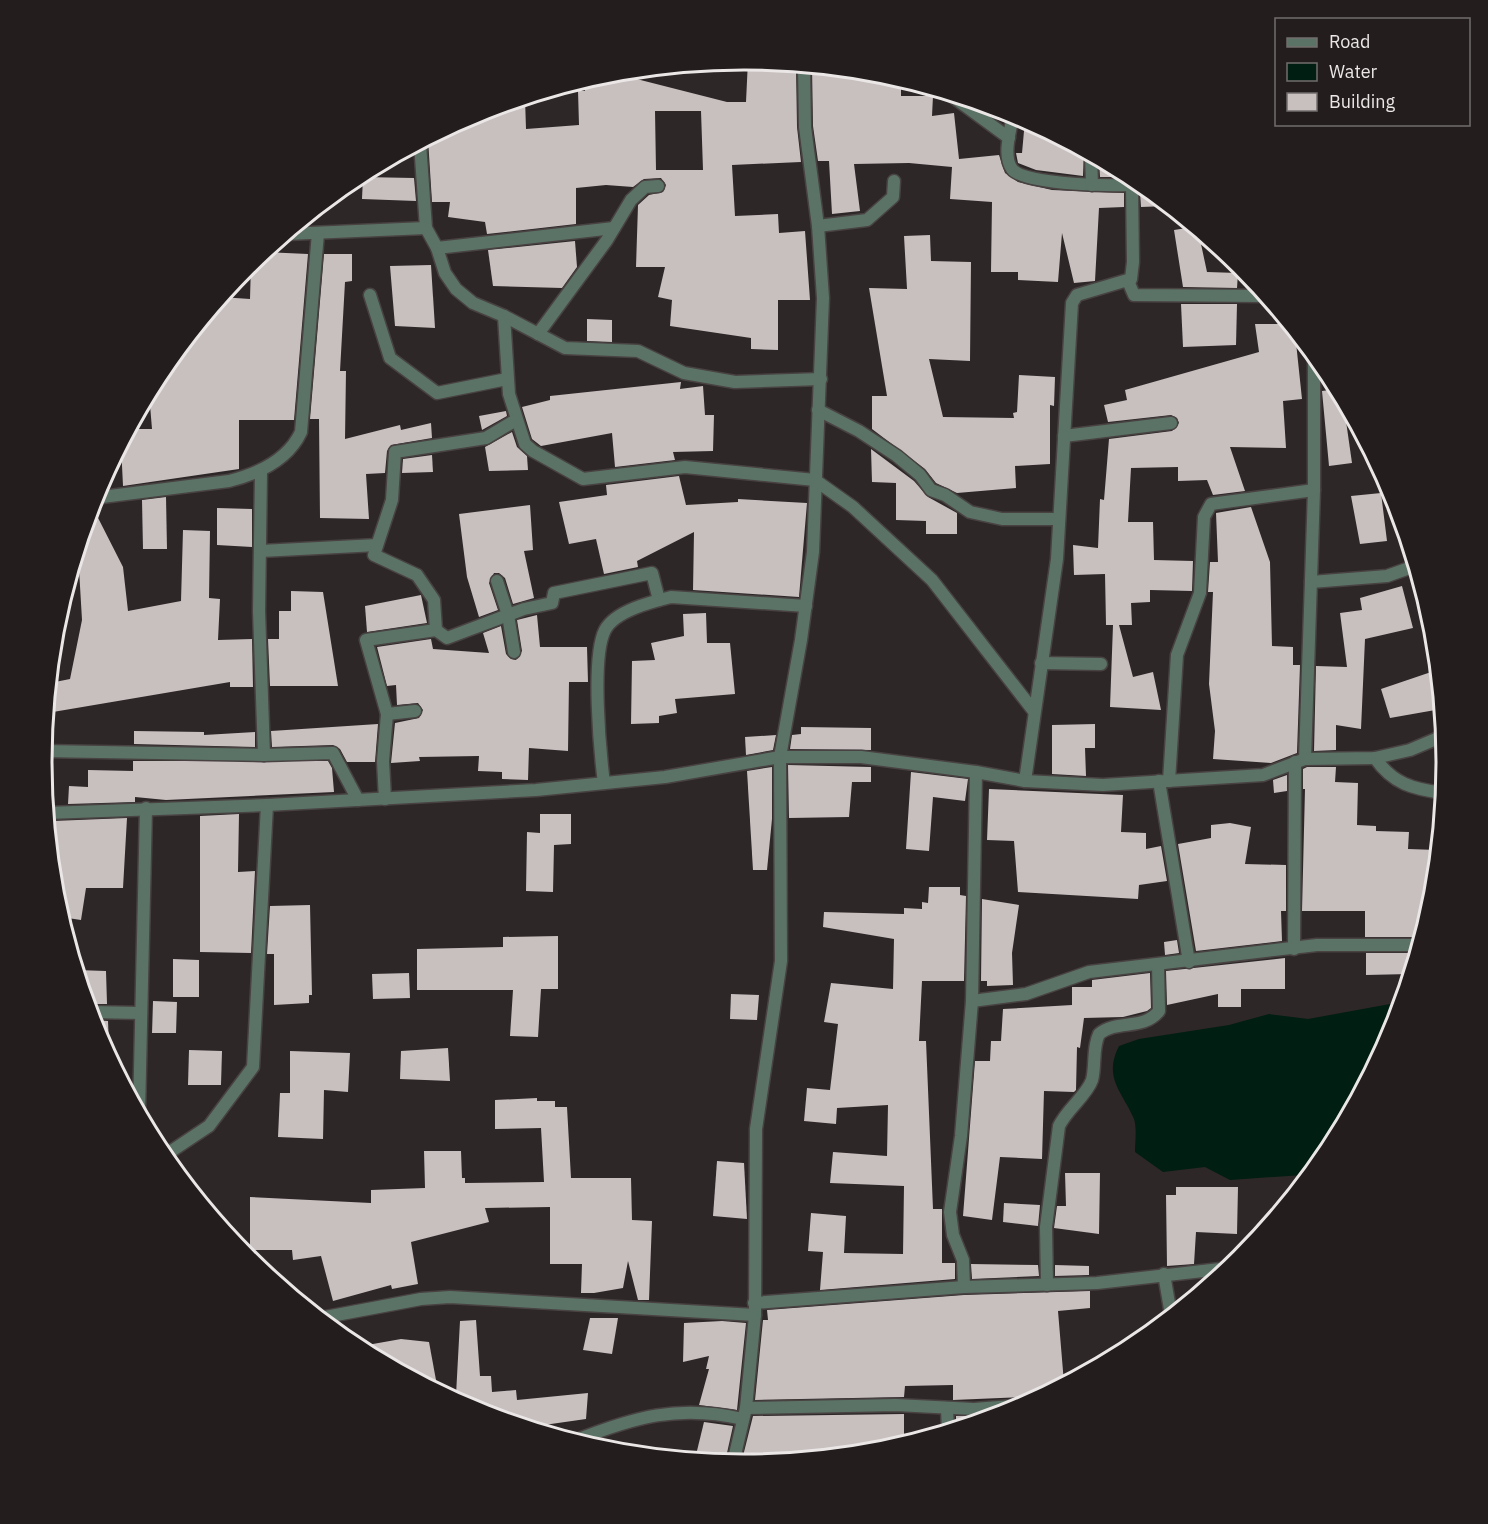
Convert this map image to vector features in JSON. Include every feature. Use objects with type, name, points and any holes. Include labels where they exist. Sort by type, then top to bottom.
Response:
[{"type":"street","points":[[736,1454],[745,1413],[754,1309],[756,1129],[781,961],[780,757],[813,552],[824,298],[806,127],[804,73]]},
{"type":"street","points":[[967,108],[1009,138]]},
{"type":"street","points":[[1011,124],[1008,149],[1011,168],[1014,172],[1036,179],[1092,185],[1125,185]]},
{"type":"street","points":[[421,151],[426,228],[445,273],[456,289],[473,303],[504,315],[565,348],[638,351],[684,373],[735,382],[821,379]]},
{"type":"street","points":[[1091,164],[1092,185]]},
{"type":"street","points":[[818,226],[867,220],[893,197],[894,181]]},
{"type":"street","points":[[538,334],[614,228],[631,200],[641,189],[650,185],[658,186]]},
{"type":"street","points":[[1025,781],[1057,559],[1072,303],[1077,296],[1131,279],[1133,268],[1132,190]]},
{"type":"street","points":[[298,234],[426,228]]},
{"type":"street","points":[[436,248],[614,228]]},
{"type":"street","points":[[105,497],[229,481],[261,472],[288,450],[301,432],[318,233]]},
{"type":"street","points":[[1128,281],[1134,296],[1255,296]]},
{"type":"street","points":[[370,295],[390,358],[438,393],[507,379]]},
{"type":"street","points":[[504,315],[507,379],[516,420],[525,444],[533,451],[563,466],[579,478],[609,477],[685,467],[815,480],[853,507],[932,580],[1034,710]]},
{"type":"street","points":[[1294,949],[1300,761],[1311,582],[1314,371]]},
{"type":"street","points":[[818,410],[859,431],[897,456],[920,475],[931,490],[945,495],[970,512],[1002,519],[1059,519]]},
{"type":"street","points":[[436,630],[434,600],[417,574],[374,555],[392,500],[395,452],[486,438],[516,420]]},
{"type":"street","points":[[1064,436],[1171,423]]},
{"type":"street","points":[[261,472],[259,611],[264,755]]},
{"type":"street","points":[[1189,962],[1164,781],[1176,656],[1200,593],[1201,549],[1207,509],[1211,504],[1218,502],[1314,490]]},
{"type":"street","points":[[261,551],[377,545]]},
{"type":"street","points":[[1311,582],[1387,576],[1408,568]]},
{"type":"street","points":[[385,799],[382,761],[387,714],[366,640],[436,630],[447,638],[508,615],[552,603],[554,593],[652,573],[659,600]]},
{"type":"street","points":[[497,581],[508,615],[514,652]]},
{"type":"street","points":[[604,783],[600,750],[599,659],[605,630],[616,619],[671,597],[806,606]]},
{"type":"street","points":[[1041,663],[1101,664]]},
{"type":"street","points":[[387,714],[416,711]]},
{"type":"street","points":[[54,813],[385,799],[604,783],[708,771],[780,757],[861,757],[976,772],[1025,781],[1086,786],[1263,775],[1300,761],[1375,758],[1410,750],[1435,739]]},
{"type":"street","points":[[52,751],[264,755],[333,753],[358,800]]},
{"type":"street","points":[[1375,758],[1396,782],[1435,792]]},
{"type":"street","points":[[964,1287],[963,1260],[953,1235],[950,1212],[962,1136],[972,1000],[976,772]]},
{"type":"street","points":[[172,1151],[209,1126],[253,1067],[267,805]]},
{"type":"street","points":[[139,1097],[146,808]]},
{"type":"street","points":[[972,1000],[1026,994],[1089,972],[1346,944],[1411,945]]},
{"type":"street","points":[[1047,1285],[1046,1227],[1059,1126],[1065,1113],[1087,1090],[1092,1081],[1094,1053],[1099,1034],[1108,1029],[1146,1022],[1159,1011],[1158,965]]},
{"type":"street","points":[[99,1012],[141,1013]]},
{"type":"street","points":[[330,1316],[411,1301],[450,1297],[754,1309],[964,1287],[1097,1282],[1213,1269]]},
{"type":"street","points":[[1164,1274],[1170,1307]]},
{"type":"street","points":[[590,1436],[635,1420],[695,1410],[745,1413],[896,1405],[947,1409],[994,1407]]},
{"type":"street","points":[[947,1409],[948,1423]]},
{"type":"water","points":[[1392,1004],[1364,1068],[1343,1108],[1298,1175],[1230,1180],[1205,1167],[1163,1172],[1135,1152],[1134,1119],[1114,1076],[1113,1067],[1119,1046],[1139,1039],[1229,1025],[1269,1014],[1308,1019]]},
{"type":"building","points":[[748,70],[796,73],[797,127],[801,162],[732,165],[735,216],[778,214],[779,233],[805,231],[810,300],[778,300],[778,350],[751,349],[751,338],[670,326],[672,300],[658,297],[665,267],[636,267],[638,205],[649,195],[663,192],[666,185],[661,178],[644,179],[633,187],[606,185],[576,188],[576,224],[487,234],[485,222],[448,217],[450,202],[432,202],[429,147],[479,123],[522,107],[525,106],[526,129],[579,125],[578,91],[637,79],[727,102],[746,102]],"holes":[[[655,111],[701,111],[703,170],[656,170]]]},
{"type":"building","points":[[812,74],[879,84],[901,89],[901,96],[933,97],[932,116],[954,113],[959,159],[999,155],[1005,173],[1018,182],[1052,190],[1124,193],[1124,207],[1099,208],[1095,281],[1074,283],[1062,233],[1058,282],[1018,280],[1018,272],[991,272],[992,202],[950,199],[952,167],[909,163],[854,164],[860,211],[832,214],[829,161],[818,161],[813,126]]},
{"type":"building","points":[[1024,130],[1084,160],[1083,176],[1036,170],[1018,163],[1016,153],[1022,153]]},
{"type":"building","points":[[1100,169],[1112,177],[1100,177]]},
{"type":"building","points":[[375,177],[414,178],[416,201],[362,199],[363,185]]},
{"type":"building","points":[[1140,196],[1156,206],[1141,207]]},
{"type":"building","points":[[1184,228],[1200,242],[1207,272],[1233,273],[1238,278],[1237,288],[1183,287],[1174,230]]},
{"type":"building","points":[[930,235],[931,261],[971,262],[970,361],[929,359],[943,417],[1014,418],[1013,413],[1017,412],[1019,375],[1055,377],[1054,406],[1050,405],[1050,464],[1015,466],[1016,488],[957,493],[936,483],[925,469],[872,429],[872,396],[887,396],[869,288],[907,289],[904,236]]},
{"type":"building","points":[[575,241],[577,267],[562,288],[493,286],[488,250]]},
{"type":"building","points":[[277,253],[308,254],[294,420],[239,420],[239,469],[123,486],[122,461],[138,429],[152,429],[150,408],[169,378],[195,341],[232,298],[250,299],[251,278]]},
{"type":"building","points":[[324,254],[352,254],[352,281],[345,282],[340,371],[346,371],[345,439],[400,425],[401,430],[431,423],[432,438],[391,445],[387,451],[385,473],[366,474],[369,519],[320,518],[319,419],[310,419]]},
{"type":"building","points":[[431,265],[435,328],[395,326],[390,266]]},
{"type":"building","points":[[1181,304],[1237,304],[1236,345],[1183,347]]},
{"type":"building","points":[[587,319],[612,320],[612,342],[587,341]]},
{"type":"building","points":[[1255,324],[1279,324],[1296,346],[1302,399],[1283,401],[1286,448],[1230,447],[1245,491],[1213,495],[1207,480],[1178,481],[1178,467],[1131,468],[1128,522],[1153,522],[1154,560],[1193,561],[1192,591],[1150,590],[1150,602],[1131,603],[1132,625],[1119,625],[1133,677],[1153,672],[1161,710],[1110,707],[1113,625],[1106,625],[1105,574],[1074,575],[1073,545],[1098,548],[1100,499],[1104,500],[1109,439],[1172,431],[1179,423],[1177,418],[1171,415],[1108,422],[1104,405],[1127,400],[1125,390],[1259,352]]},
{"type":"building","points":[[681,382],[680,389],[703,386],[705,415],[714,415],[713,451],[673,452],[675,460],[615,467],[612,433],[541,446],[532,439],[522,407],[550,400],[550,396]]},
{"type":"building","points":[[1327,390],[1346,422],[1352,463],[1329,466],[1322,391]]},
{"type":"building","points":[[506,411],[507,416],[482,430],[479,416]]},
{"type":"building","points":[[512,432],[517,447],[527,456],[528,470],[489,471],[485,447]]},
{"type":"building","points":[[871,449],[914,481],[928,497],[957,513],[957,534],[926,534],[926,521],[896,520],[896,483],[872,482]]},
{"type":"building","points":[[432,455],[433,472],[402,473],[403,459]]},
{"type":"building","points":[[679,476],[686,505],[738,502],[738,499],[807,503],[799,597],[693,590],[694,532],[637,561],[638,567],[604,574],[596,539],[569,544],[559,502],[607,495],[606,485]]},
{"type":"building","points":[[1381,493],[1387,541],[1360,544],[1351,496]]},
{"type":"building","points":[[166,497],[167,549],[143,549],[142,500]]},
{"type":"building","points":[[530,505],[533,550],[524,551],[534,598],[513,604],[505,578],[499,573],[494,573],[489,583],[498,610],[479,617],[467,577],[459,514]]},
{"type":"building","points":[[1251,507],[1270,562],[1272,646],[1293,647],[1293,665],[1300,665],[1297,753],[1271,763],[1213,759],[1215,731],[1209,684],[1213,592],[1208,592],[1210,562],[1218,562],[1216,513]]},
{"type":"building","points":[[217,508],[252,509],[252,547],[217,545]]},
{"type":"building","points":[[98,517],[123,567],[128,611],[181,601],[183,530],[210,531],[209,598],[220,599],[218,640],[252,639],[253,687],[230,687],[230,682],[54,712],[57,682],[70,679],[82,620],[79,572]]},
{"type":"building","points":[[1402,586],[1413,628],[1365,639],[1361,729],[1336,725],[1336,750],[1314,751],[1316,666],[1347,667],[1340,613],[1362,610],[1360,598]]},
{"type":"building","points":[[291,591],[323,592],[338,686],[270,686],[268,639],[279,639],[279,611],[291,611]]},
{"type":"building","points":[[421,595],[427,623],[367,632],[365,606]]},
{"type":"building","points":[[706,613],[707,643],[730,643],[735,694],[675,699],[677,713],[659,716],[659,723],[631,724],[632,661],[655,660],[651,643],[684,636],[683,614]]},
{"type":"building","points":[[537,615],[540,647],[587,647],[588,682],[569,682],[568,751],[529,748],[528,780],[502,779],[502,772],[478,771],[479,756],[419,757],[420,761],[391,763],[395,723],[419,718],[423,710],[418,703],[397,705],[396,685],[387,686],[377,647],[431,639],[433,649],[489,653],[483,633],[501,626],[506,654],[516,660],[522,651],[517,620]]},
{"type":"building","points":[[1430,672],[1433,710],[1390,718],[1381,689]]},
{"type":"building","points":[[378,724],[375,762],[347,762],[340,749],[333,745],[272,747],[271,731]]},
{"type":"building","points":[[1095,724],[1095,748],[1085,748],[1086,776],[1052,774],[1052,725]]},
{"type":"building","points":[[801,727],[871,728],[871,750],[790,749],[792,735],[801,734]]},
{"type":"building","points":[[134,731],[204,732],[204,735],[255,732],[255,747],[134,744]]},
{"type":"building","points":[[776,735],[773,750],[746,755],[745,737]]},
{"type":"building","points":[[133,761],[328,761],[332,768],[334,792],[166,800],[135,797],[135,802],[68,804],[69,786],[88,787],[88,770],[133,771]]},
{"type":"building","points":[[788,765],[871,767],[871,782],[852,782],[849,817],[789,818]]},
{"type":"building","points":[[772,767],[772,819],[767,870],[753,870],[747,771]]},
{"type":"building","points":[[1336,767],[1335,782],[1358,783],[1357,825],[1376,826],[1376,831],[1409,832],[1408,849],[1430,850],[1413,937],[1365,937],[1365,911],[1302,911],[1305,789],[1303,789],[1303,769]]},
{"type":"building","points":[[911,772],[968,779],[965,801],[933,797],[929,851],[906,849]]},
{"type":"building","points":[[1287,775],[1287,791],[1274,793],[1273,780]]},
{"type":"building","points":[[989,789],[1123,795],[1121,832],[1146,833],[1146,849],[1161,846],[1167,881],[1139,885],[1138,899],[1018,892],[1014,841],[987,840]]},
{"type":"building","points":[[239,814],[238,872],[255,871],[251,953],[200,952],[200,816]]},
{"type":"building","points":[[540,814],[571,814],[571,844],[554,845],[553,892],[526,891],[527,832],[540,833]]},
{"type":"building","points":[[127,818],[123,888],[86,888],[81,920],[71,918],[58,852],[55,821]]},
{"type":"building","points":[[1230,823],[1251,827],[1245,864],[1286,865],[1286,911],[1281,911],[1282,941],[1196,951],[1178,844],[1211,838],[1211,825]]},
{"type":"building","points":[[929,887],[960,887],[960,895],[966,896],[964,981],[922,981],[919,1041],[926,1041],[933,1209],[942,1209],[942,1263],[955,1263],[955,1279],[820,1290],[823,1252],[808,1251],[811,1213],[846,1216],[844,1253],[903,1254],[904,1186],[830,1183],[833,1152],[887,1156],[888,1105],[837,1108],[836,1124],[804,1121],[807,1088],[830,1090],[838,1024],[824,1022],[831,983],[893,989],[894,939],[823,927],[824,912],[904,914],[904,908],[922,909],[922,902],[928,903]]},
{"type":"building","points":[[982,899],[1019,905],[1012,953],[1013,985],[987,986],[987,981],[981,981]]},
{"type":"building","points":[[310,905],[312,995],[309,995],[309,1003],[274,1005],[274,954],[267,954],[270,906]]},
{"type":"building","points":[[558,936],[558,989],[541,989],[538,1037],[510,1036],[513,990],[417,990],[417,949],[503,947],[503,937]]},
{"type":"building","points":[[1177,940],[1179,953],[1165,955],[1164,942]]},
{"type":"building","points":[[1366,953],[1408,953],[1402,974],[1366,975]]},
{"type":"building","points":[[1285,958],[1285,989],[1241,989],[1241,1007],[1218,1007],[1218,994],[1167,1005],[1166,971]]},
{"type":"building","points":[[173,959],[199,960],[199,997],[173,997]]},
{"type":"building","points":[[85,970],[106,971],[107,1004],[96,1004]]},
{"type":"building","points":[[409,973],[410,998],[373,999],[372,974]]},
{"type":"building","points":[[1150,973],[1151,1008],[1147,1011],[1123,1017],[1084,1018],[1080,1048],[1077,1047],[1076,1090],[1074,1092],[1044,1091],[1042,1159],[1000,1157],[992,1220],[963,1216],[975,1061],[990,1061],[991,1041],[1001,1041],[1003,1009],[1072,1005],[1072,987],[1092,987],[1092,980]]},
{"type":"building","points":[[731,994],[759,995],[757,1020],[730,1019]]},
{"type":"building","points":[[153,1001],[177,1002],[176,1033],[152,1033]]},
{"type":"building","points":[[103,1021],[108,1021],[109,1035]]},
{"type":"building","points":[[448,1048],[450,1081],[400,1079],[401,1051]]},
{"type":"building","points":[[189,1050],[222,1051],[221,1085],[188,1085]]},
{"type":"building","points":[[290,1051],[350,1053],[348,1092],[324,1090],[323,1139],[278,1137],[280,1093],[290,1093]]},
{"type":"building","points":[[537,1098],[537,1101],[555,1101],[555,1107],[567,1107],[571,1178],[631,1178],[632,1220],[652,1221],[649,1300],[638,1300],[628,1261],[623,1288],[594,1293],[581,1293],[582,1264],[550,1264],[550,1207],[485,1208],[489,1222],[411,1242],[418,1284],[392,1289],[391,1285],[333,1301],[321,1256],[293,1260],[292,1250],[254,1250],[250,1246],[250,1197],[371,1203],[371,1190],[425,1188],[424,1151],[461,1151],[462,1178],[465,1178],[465,1183],[544,1182],[541,1128],[495,1129],[495,1100]]},
{"type":"building","points":[[717,1161],[744,1163],[747,1219],[713,1216]]},
{"type":"building","points":[[1065,1173],[1100,1173],[1099,1234],[1054,1228],[1057,1206],[1066,1206]]},
{"type":"building","points":[[1176,1187],[1238,1187],[1237,1234],[1196,1232],[1194,1264],[1167,1266],[1166,1195],[1176,1195]]},
{"type":"building","points":[[1004,1203],[1040,1205],[1038,1226],[1003,1222]]},
{"type":"building","points":[[971,1264],[1038,1265],[1039,1276],[972,1279]]},
{"type":"building","points":[[1055,1265],[1089,1266],[1089,1275],[1055,1276]]},
{"type":"building","points":[[1090,1291],[1090,1308],[1058,1311],[1063,1375],[1017,1397],[953,1400],[953,1385],[905,1386],[904,1397],[755,1400],[763,1320],[768,1320],[767,1310],[964,1295]]},
{"type":"building","points":[[590,1318],[618,1318],[612,1354],[583,1350]]},
{"type":"building","points":[[476,1320],[480,1376],[491,1376],[492,1392],[516,1390],[517,1400],[588,1393],[586,1419],[547,1425],[479,1401],[456,1390],[460,1321]]},
{"type":"building","points":[[722,1321],[746,1323],[737,1410],[699,1405],[709,1369],[706,1369],[709,1356],[683,1362],[684,1323]]},
{"type":"building","points":[[401,1339],[429,1342],[436,1381],[398,1361],[371,1344]]},
{"type":"building","points":[[904,1414],[904,1434],[834,1448],[744,1454],[753,1416]]},
{"type":"building","points":[[956,1416],[970,1416],[956,1420]]},
{"type":"building","points":[[704,1422],[733,1426],[727,1453],[697,1452]]}]
